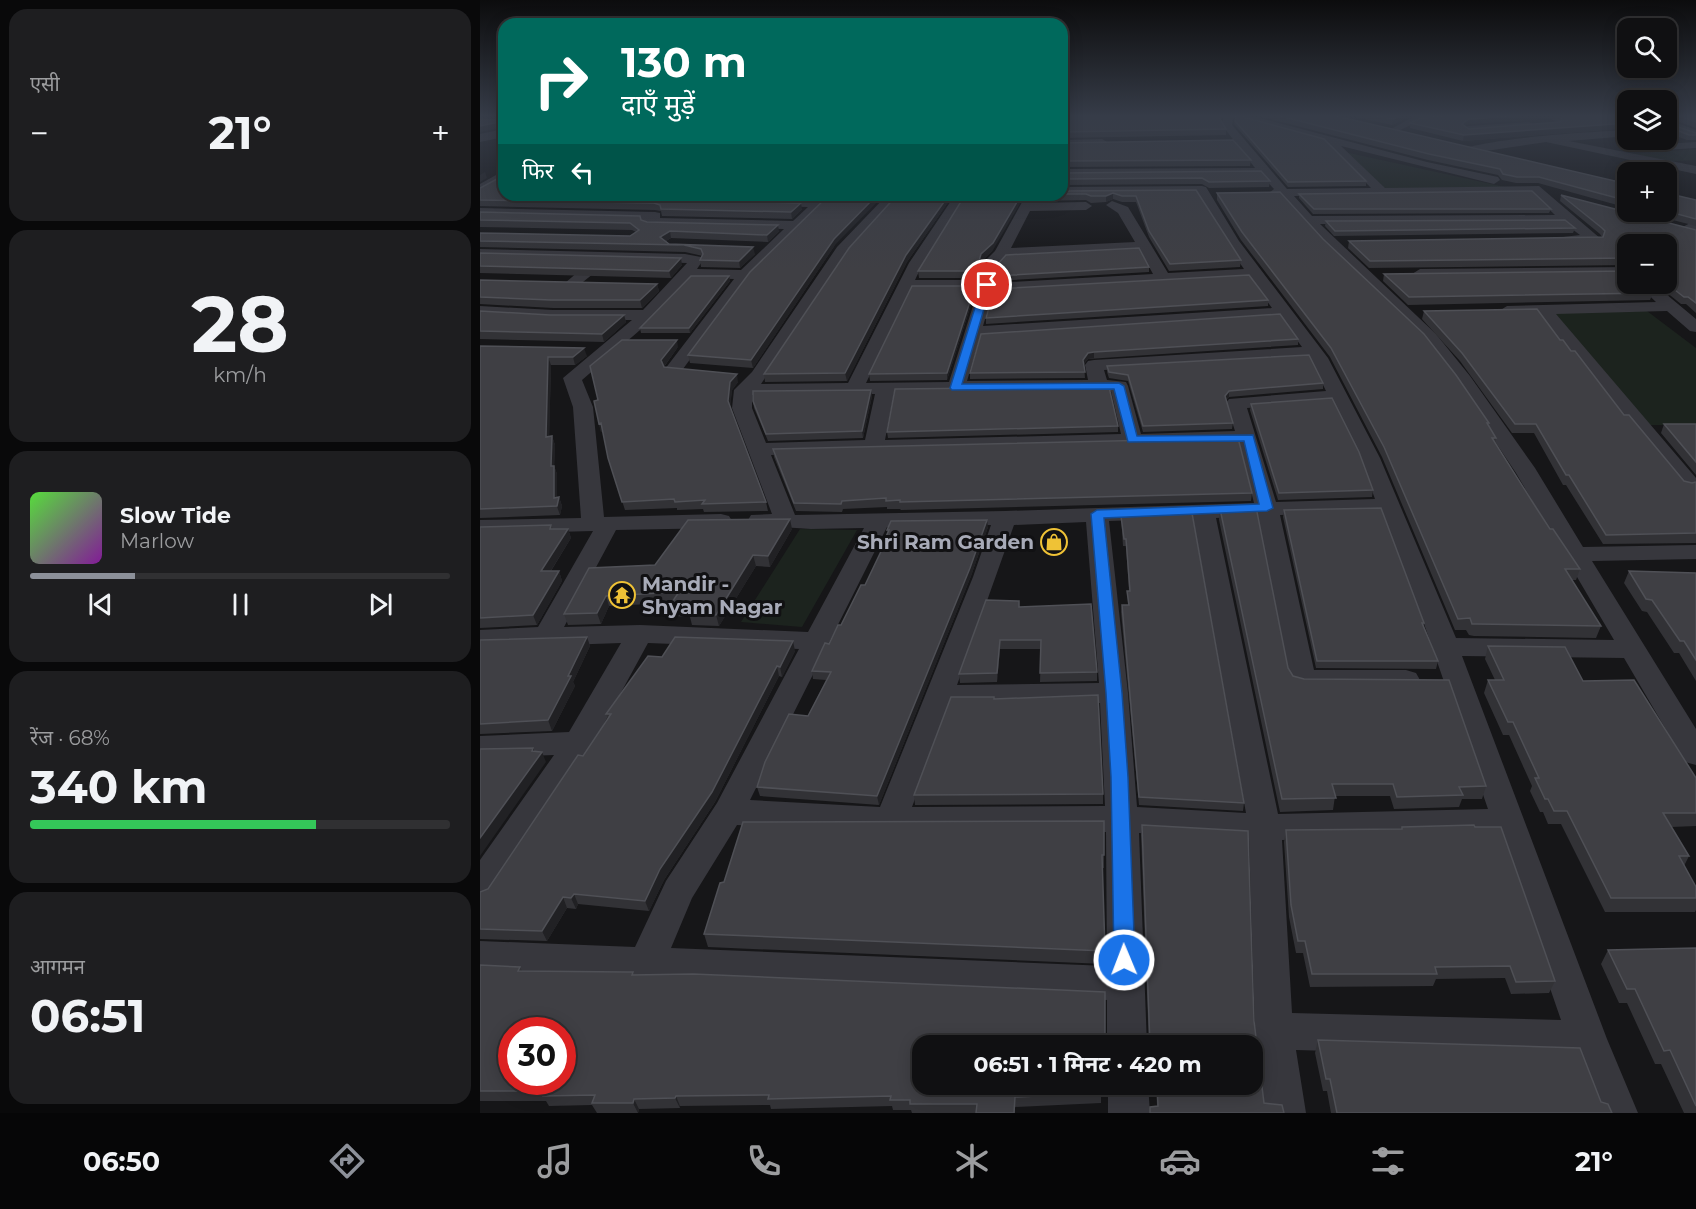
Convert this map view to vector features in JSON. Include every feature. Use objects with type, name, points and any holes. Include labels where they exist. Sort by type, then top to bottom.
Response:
[{"type":"street","points":[[1068,172],[1092,167]]},
{"type":"street","points":[[1262,167],[1329,242],[1430,338],[1463,380],[1527,473],[1696,753]]},
{"type":"street","points":[[1356,167],[1382,192]]},
{"type":"street","points":[[1435,167],[1557,195]]},
{"type":"street","points":[[1680,167],[1696,170]]},
{"type":"street","points":[[480,189],[496,179]]},
{"type":"street","points":[[1261,193],[1535,189],[1567,219],[1598,243],[1548,240]]},
{"type":"street","points":[[1068,191],[1202,190],[1253,273],[1314,352],[1370,458],[1446,647],[1587,1039],[1617,1113]]},
{"type":"street","points":[[507,212],[526,201]]},
{"type":"street","points":[[480,212],[748,201]]},
{"type":"street","points":[[692,369],[674,369],[745,275],[821,201]]},
{"type":"street","points":[[740,383],[759,376],[842,250],[888,201]]},
{"type":"street","points":[[855,387],[916,263],[957,201]]},
{"type":"street","points":[[956,388],[987,287],[986,277],[992,262],[1001,253],[1029,201],[1133,206]]},
{"type":"street","points":[[673,203],[649,222],[796,225]]},
{"type":"street","points":[[1112,206],[1123,210],[1164,279]]},
{"type":"street","points":[[1309,220],[1567,219]]},
{"type":"street","points":[[1689,227],[1682,231],[1696,242]]},
{"type":"street","points":[[1329,242],[1352,242]]},
{"type":"street","points":[[596,283],[567,283],[624,243],[692,245]]},
{"type":"street","points":[[1001,253],[1144,246]]},
{"type":"street","points":[[748,247],[771,248]]},
{"type":"street","points":[[480,253],[696,260],[648,315],[592,367],[572,378],[583,407],[601,523],[547,634]]},
{"type":"street","points":[[1364,275],[1617,266]]},
{"type":"street","points":[[687,273],[745,275]]},
{"type":"street","points":[[906,285],[987,287],[1253,273]]},
{"type":"street","points":[[652,284],[675,285]]},
{"type":"street","points":[[1657,294],[1696,327]]},
{"type":"street","points":[[1493,311],[1671,306]]},
{"type":"street","points":[[1544,310],[1694,486]]},
{"type":"street","points":[[480,311],[553,315],[648,315]]},
{"type":"street","points":[[973,332],[1285,312]]},
{"type":"street","points":[[1404,312],[1426,312]]},
{"type":"street","points":[[673,340],[695,339]]},
{"type":"street","points":[[587,348],[640,340]]},
{"type":"street","points":[[1099,385],[1094,365],[1314,352]]},
{"type":"street","points":[[740,383],[956,388],[1119,386],[1132,440]]},
{"type":"street","points":[[740,383],[742,408],[785,519]]},
{"type":"street","points":[[874,445],[885,387]]},
{"type":"street","points":[[1338,396],[1236,403],[1248,437],[1267,508],[1302,679],[1457,681]]},
{"type":"street","points":[[1640,425],[1663,425]]},
{"type":"street","points":[[759,449],[1248,437]]},
{"type":"street","points":[[480,527],[785,519],[879,521],[1005,518],[1389,505]]},
{"type":"street","points":[[1203,511],[1264,826],[1274,1031],[1286,1113]]},
{"type":"street","points":[[1097,514],[1114,693],[1122,819],[1127,1035]]},
{"type":"street","points":[[891,820],[1005,518]]},
{"type":"street","points":[[647,962],[678,891],[728,812],[879,521]]},
{"type":"street","points":[[1575,554],[1696,552]]},
{"type":"street","points":[[480,639],[547,634],[576,636],[640,634],[818,641]]},
{"type":"street","points":[[480,888],[578,743],[640,634]]},
{"type":"street","points":[[1446,647],[1632,649]]},
{"type":"street","points":[[940,695],[1114,693]]},
{"type":"street","points":[[480,747],[578,743]]},
{"type":"street","points":[[728,812],[891,820],[1122,819],[1264,826],[1509,821]]},
{"type":"street","points":[[480,957],[647,962],[1125,984]]},
{"type":"street","points":[[1274,1031],[1587,1039]]},
{"type":"street","points":[[1128,1095],[1129,1113]]},
{"type":"shaded area","points":[[1357,167],[1413,167],[1505,187],[1380,189]]},
{"type":"shaded area","points":[[1643,308],[1696,348],[1696,425],[1641,425],[1527,311]]},
{"type":"shaded area","points":[[800,529],[857,530],[802,627],[741,622]]},
{"type":"building","points":[[1275,167],[1352,167],[1366,181],[1288,182]]},
{"type":"building","points":[[1490,167],[1555,167],[1617,181],[1617,198],[1539,177],[1517,177],[1503,174],[1500,169]]},
{"type":"building","points":[[1261,171],[1270,181],[1209,182],[1202,178],[1068,179],[1068,173]]},
{"type":"building","points":[[498,179],[498,200],[480,200],[480,188]]},
{"type":"building","points":[[1196,190],[1241,260],[1170,264],[1149,231],[1136,196],[1122,196],[1113,193],[1106,196],[1091,196],[1068,194],[1068,191]]},
{"type":"building","points":[[1532,191],[1551,209],[1314,209],[1299,194]]},
{"type":"building","points":[[1280,192],[1323,239],[1424,334],[1456,375],[1489,423],[1487,423],[1496,438],[1492,438],[1537,509],[1580,569],[1565,569],[1601,626],[1472,624],[1470,618],[1458,619],[1384,447],[1331,348],[1242,232],[1217,193]]},
{"type":"building","points":[[1561,195],[1617,210],[1617,222],[1665,222],[1696,230],[1696,303],[1677,292],[1677,234],[1617,234],[1617,258],[1370,261],[1349,241],[1603,237],[1605,231]]},
{"type":"building","points":[[1677,196],[1696,200],[1696,219],[1677,214]]},
{"type":"building","points":[[538,201],[801,203],[791,212],[661,209],[660,205],[654,203]]},
{"type":"building","points":[[823,201],[871,201],[834,239],[751,360],[688,355],[750,272]]},
{"type":"building","points":[[892,201],[945,201],[906,255],[845,373],[764,374],[849,248]]},
{"type":"building","points":[[961,201],[1018,201],[993,243],[981,254],[976,271],[918,271]]},
{"type":"building","points":[[480,212],[640,216],[641,220],[647,222],[778,225],[767,235],[670,231],[660,237],[669,244],[753,247],[739,261],[700,260],[703,254],[701,249],[684,245],[480,241],[480,233],[630,236],[639,230],[630,223],[480,220]]},
{"type":"building","points":[[1565,220],[1575,228],[1335,231],[1326,221]]},
{"type":"building","points":[[1139,248],[1149,267],[995,276],[997,265],[1006,255]]},
{"type":"building","points":[[480,253],[681,258],[669,271],[480,266]]},
{"type":"building","points":[[1617,271],[1617,294],[1409,297],[1384,274]]},
{"type":"building","points":[[1249,275],[1268,300],[986,318],[994,289]]},
{"type":"building","points":[[691,276],[729,276],[689,328],[640,328]]},
{"type":"building","points":[[480,280],[657,284],[640,300],[551,300],[480,297]]},
{"type":"building","points":[[912,286],[975,286],[947,373],[869,374]]},
{"type":"building","points":[[1537,309],[1560,340],[1563,340],[1571,351],[1575,351],[1624,415],[1629,415],[1684,481],[1696,482],[1696,533],[1606,535],[1569,475],[1566,475],[1536,424],[1515,424],[1462,353],[1424,311]]},
{"type":"building","points":[[480,311],[550,315],[624,315],[602,334],[480,331]]},
{"type":"building","points":[[1280,314],[1298,339],[1094,352],[1088,353],[1083,360],[1085,372],[970,373],[981,334]]},
{"type":"building","points":[[622,340],[677,340],[661,360],[664,367],[737,374],[730,382],[728,401],[766,502],[702,504],[705,500],[675,502],[674,499],[622,502],[608,458],[601,423],[599,424],[594,401],[598,400],[590,366]]},
{"type":"building","points":[[480,346],[584,348],[573,357],[548,357],[546,437],[552,436],[551,466],[554,466],[554,498],[559,497],[557,506],[480,509]]},
{"type":"building","points":[[1309,355],[1323,383],[1229,391],[1225,396],[1233,423],[1143,426],[1128,375],[1109,372],[1107,366]]},
{"type":"building","points":[[1109,387],[1118,426],[887,432],[895,389]]},
{"type":"building","points":[[871,390],[862,431],[766,434],[753,401],[753,391]]},
{"type":"building","points":[[1332,398],[1359,452],[1373,490],[1279,493],[1251,404]]},
{"type":"building","points":[[1664,424],[1696,424],[1696,462]]},
{"type":"building","points":[[1238,438],[1252,493],[900,502],[900,500],[886,501],[886,498],[842,501],[841,504],[794,503],[773,449]]},
{"type":"building","points":[[1256,507],[1288,668],[1293,676],[1304,679],[1449,680],[1486,786],[1459,787],[1463,795],[1397,797],[1393,784],[1332,784],[1336,798],[1282,799],[1220,509]]},
{"type":"building","points":[[1381,508],[1438,661],[1317,661],[1284,510]]},
{"type":"building","points":[[1192,513],[1244,803],[1139,797],[1122,605],[1129,605],[1127,591],[1130,591],[1126,539],[1124,539],[1121,516]]},
{"type":"building","points":[[790,519],[768,556],[753,555],[716,615],[689,614],[694,607],[670,605],[679,592],[606,596],[597,613],[564,614],[589,568],[655,565],[688,520]]},
{"type":"building","points":[[987,520],[970,568],[877,796],[757,787],[765,762],[789,714],[808,716],[831,672],[812,671],[825,643],[829,644],[861,585],[865,585],[885,543],[883,543],[891,521]]},
{"type":"building","points":[[551,525],[550,529],[568,529],[541,571],[559,571],[533,615],[480,618],[480,527]]},
{"type":"building","points":[[1629,571],[1696,573],[1696,660],[1652,600],[1646,599]]},
{"type":"building","points":[[986,600],[1019,601],[1019,607],[1091,604],[1097,672],[1040,673],[1041,640],[1000,640],[997,673],[959,674]]},
{"type":"building","points":[[587,637],[568,676],[571,676],[548,720],[480,724],[480,640]]},
{"type":"building","points":[[675,637],[793,641],[780,667],[777,666],[712,792],[660,869],[645,901],[574,894],[571,898],[563,897],[542,931],[480,929],[480,892],[488,889],[578,755],[583,756],[611,714],[606,714],[648,656],[662,657]]},
{"type":"building","points":[[1488,646],[1565,647],[1583,681],[1634,680],[1696,778],[1696,813],[1663,813],[1689,856],[1679,856],[1696,887],[1696,898],[1611,898],[1567,811],[1554,811],[1548,799],[1545,799],[1535,778],[1539,778],[1513,722],[1508,722],[1488,680],[1504,680]]},
{"type":"building","points":[[1098,695],[1103,794],[914,795],[951,697],[994,697],[994,699]]},
{"type":"building","points":[[533,748],[532,751],[542,752],[480,838],[480,749]]},
{"type":"building","points":[[1104,821],[1104,855],[1102,855],[1105,951],[704,934],[743,822]]},
{"type":"building","points":[[1142,825],[1248,831],[1256,1035],[1150,1035]]},
{"type":"building","points":[[1474,825],[1475,827],[1501,827],[1555,981],[1516,982],[1510,966],[1435,967],[1437,974],[1312,974],[1305,941],[1298,941],[1291,905],[1286,830],[1402,829],[1402,827]]},
{"type":"building","points":[[1696,948],[1696,1106],[1670,1050],[1664,1051],[1635,989],[1627,989],[1608,950]]},
{"type":"building","points":[[480,965],[520,967],[518,971],[633,972],[632,975],[693,974],[1105,992],[1105,1035],[912,1035],[912,1095],[1058,1095],[1015,1097],[1014,1113],[976,1113],[977,1104],[910,1104],[910,1100],[890,1100],[891,1096],[768,1099],[769,1095],[676,1096],[675,1098],[634,1099],[633,1103],[592,1103],[595,1095],[543,1096],[576,1095],[576,1017],[498,1017],[498,1091],[480,1091]]},
{"type":"building","points":[[1318,1040],[1580,1048],[1601,1102],[1608,1104],[1612,1113],[1337,1113],[1330,1079],[1326,1079]]},
{"type":"building","points":[[1158,1095],[1263,1095],[1264,1103],[1282,1105],[1284,1113],[1150,1113],[1150,1107],[1158,1106]]},
{"type":"place","name":"Shri Ram Garden","points":[[1054,542]]},
{"type":"place","name":"Mandir - Shyam Nagar","points":[[622,595]]},
{"type":"route","points":[[987,285],[956,388],[1119,386],[1132,440],[1248,437],[1267,508],[1097,514],[1114,693],[1122,819],[1124,960]]}]
